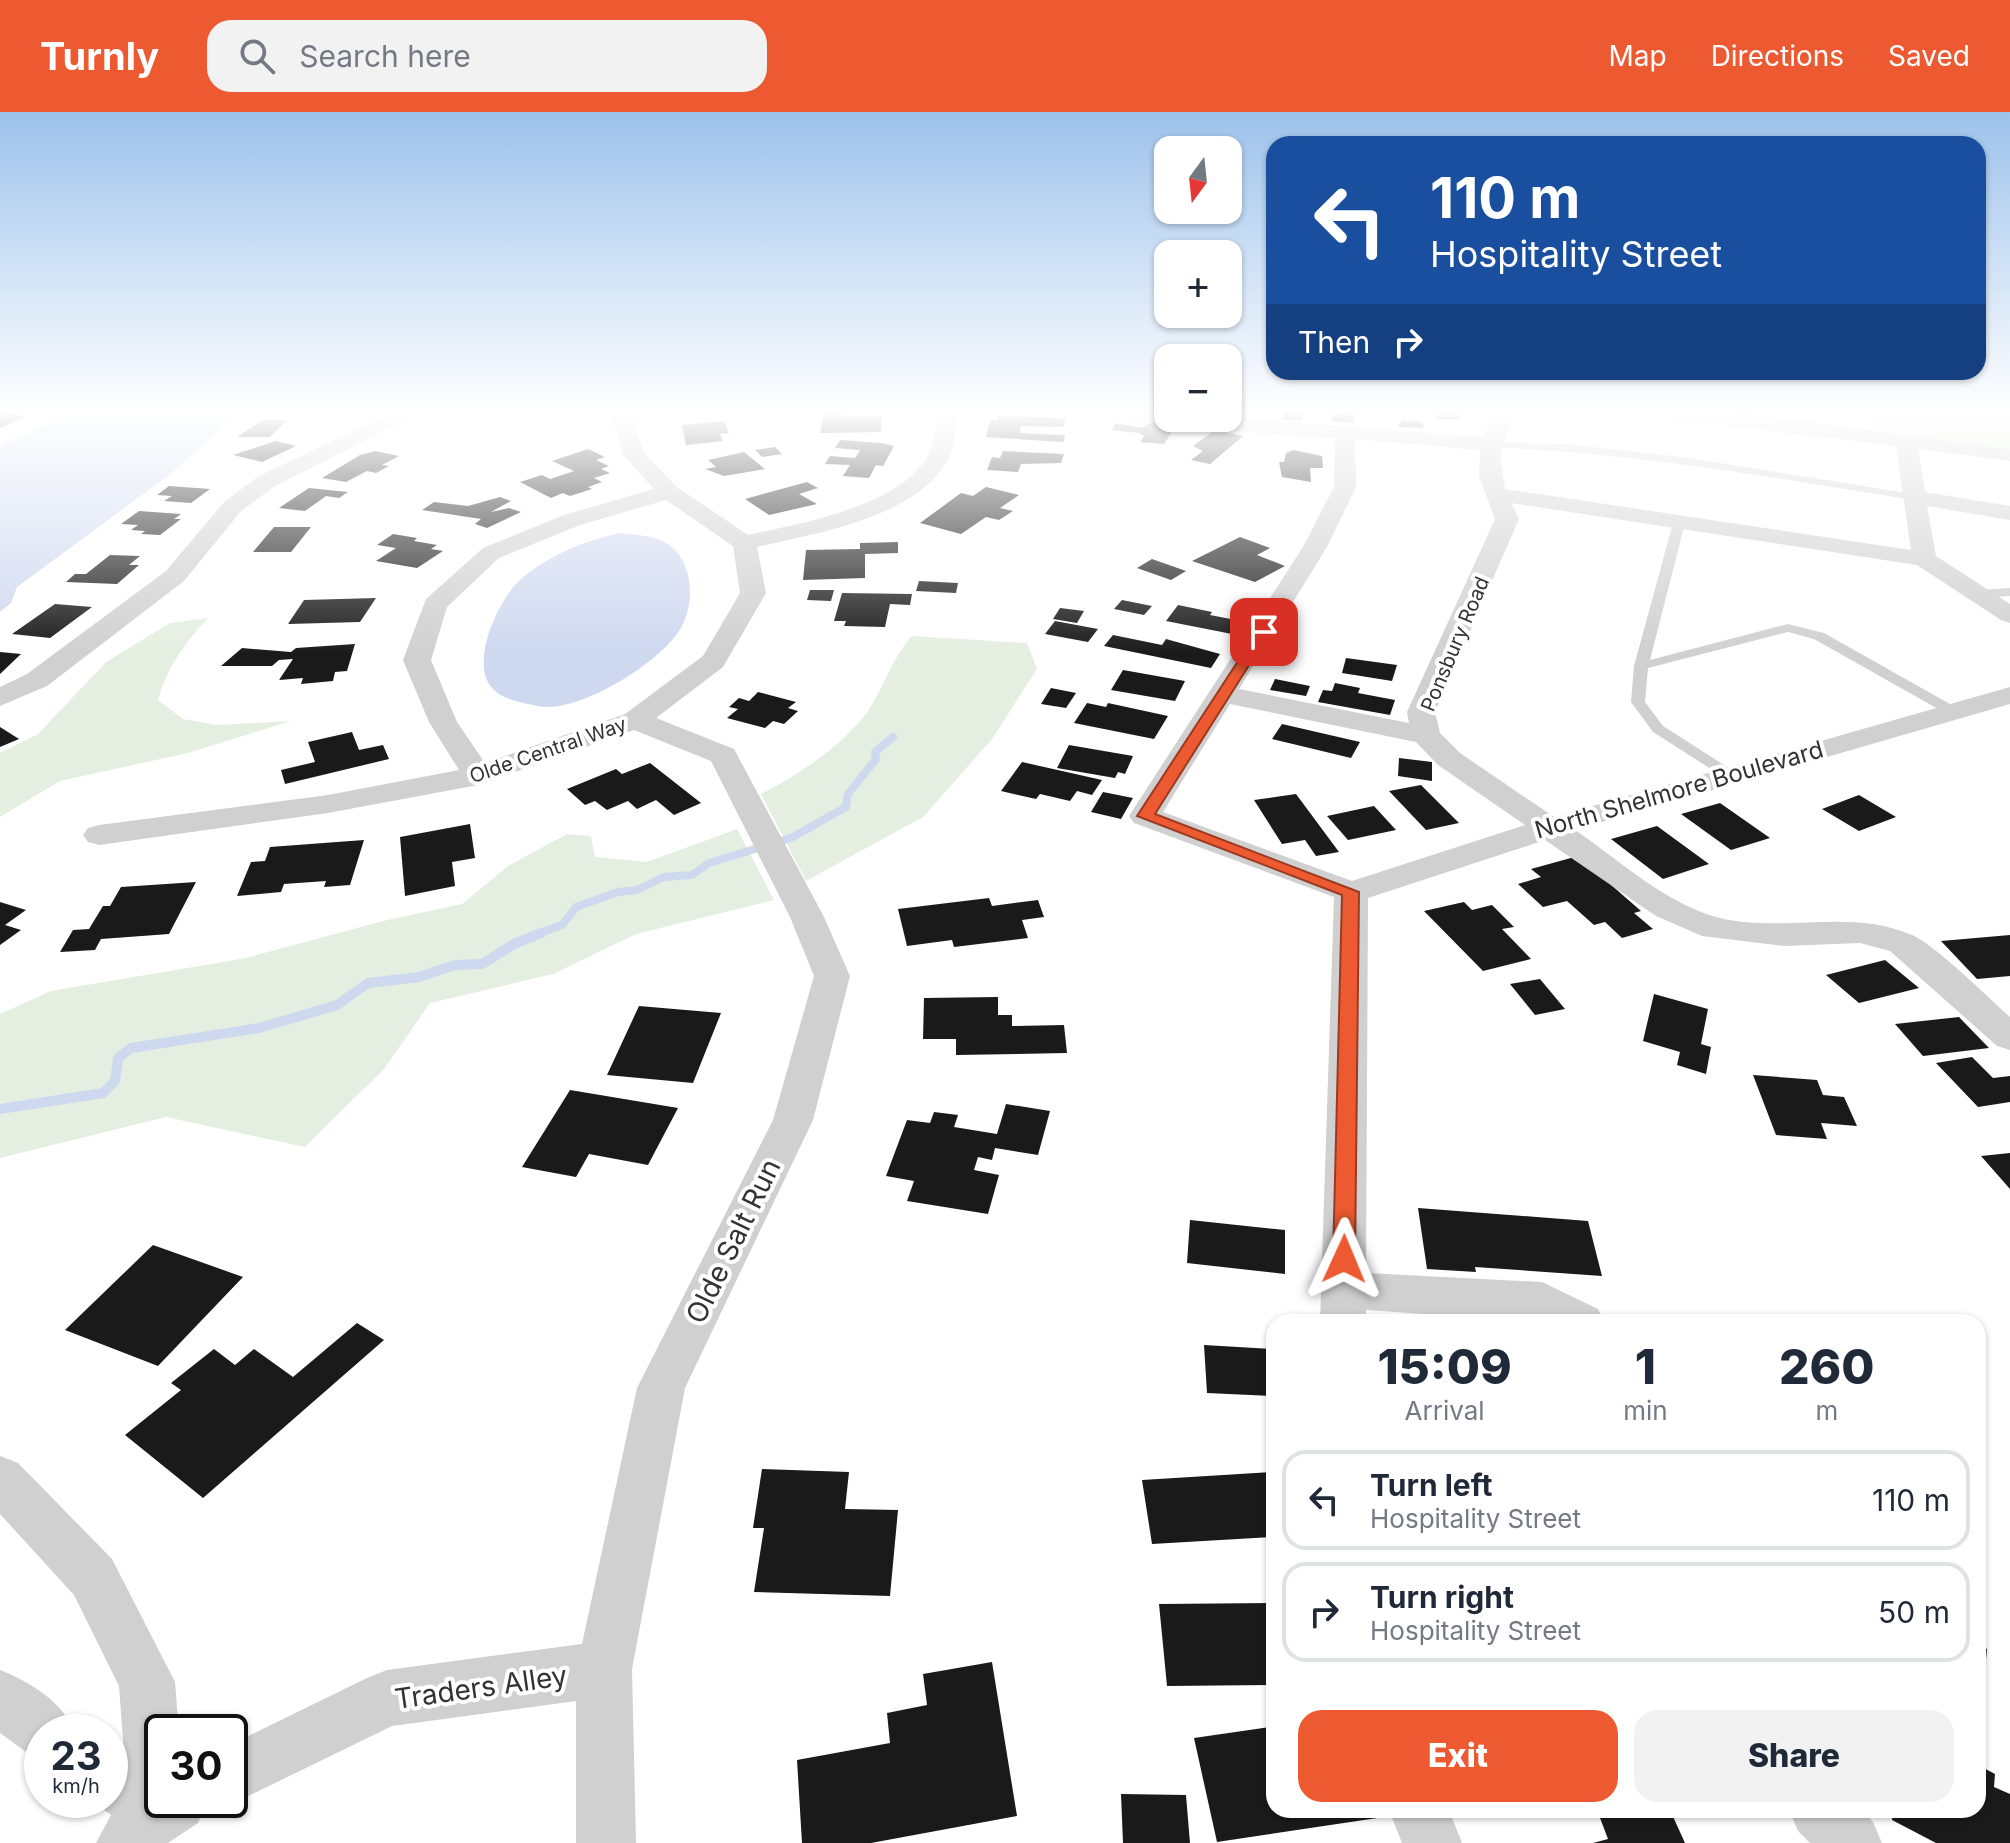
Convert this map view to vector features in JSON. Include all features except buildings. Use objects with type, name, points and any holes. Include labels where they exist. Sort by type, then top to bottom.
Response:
[{"type":"street","points":[[0,698],[37,680],[175,576],[233,506],[252,492]]},
{"type":"street","points":[[478,776],[443,722],[417,660],[435,604],[491,553],[572,520],[669,492],[744,543],[839,520],[899,492]]},
{"type":"street","points":[[1342,492],[1285,598],[1145,816],[1351,892],[1343,1306],[1542,1301],[1567,1314]]},
{"type":"street","points":[[1912,492],[1924,559]]},
{"type":"street","points":[[1495,494],[1924,559],[2010,615]]},
{"type":"street","name":"Ponsbury Road","points":[[1495,494],[1507,519],[1421,712],[1426,735],[1449,759],[1668,909],[1714,928],[1784,935],[1860,932],[1902,943],[2010,1037]]},
{"type":"street","points":[[1913,497],[2010,513]]},
{"type":"street","name":"Olde Central Way","points":[[99,835],[328,804],[478,776],[635,720],[713,661],[753,593],[744,543]]},
{"type":"street","points":[[1224,694],[1426,735]]},
{"type":"street","name":"North Shelmore Boulevard","points":[[1351,892],[1549,828],[2010,695]]},
{"type":"street","name":"Olde Salt Run","points":[[606,1843],[604,1669],[661,1388],[793,1120],[832,976],[807,917],[723,755],[635,720]]},
{"type":"street","points":[[0,1479],[93,1577],[147,1682],[149,1714]]},
{"type":"street","name":"Traders Alley","points":[[248,1767],[387,1698],[604,1669]]},
{"type":"street","points":[[0,1698],[24,1716]]},
{"type":"street","points":[[128,1794],[144,1809]]},
{"type":"street","points":[[1422,1818],[1432,1843]]},
{"type":"street","points":[[1827,1818],[1852,1843]]},
{"type":"lane","points":[[1879,492],[1913,497]]},
{"type":"lane","points":[[1679,523],[1641,666],[1638,702],[1646,718],[1730,775]]},
{"type":"lane","points":[[1978,594],[2010,592]]},
{"type":"lane","points":[[1641,666],[1788,628],[1819,636],[1952,711]]},
{"type":"green space","points":[[208,618],[178,656],[158,700],[183,719],[216,725],[291,721],[188,753],[60,781],[0,817],[0,753],[38,734],[106,662],[170,623]]},
{"type":"green space","points":[[912,636],[1027,643],[1037,669],[992,739],[923,817],[806,881],[761,794],[790,778],[847,735],[874,702]]},
{"type":"green space","points":[[737,829],[774,900],[636,934],[553,974],[430,1003],[384,1069],[305,1147],[166,1117],[0,1158],[0,1014],[51,991],[246,958],[383,921],[462,904],[508,866],[567,834],[591,836],[595,857],[647,862]]},
{"type":"water","points":[[0,492],[146,492],[17,587],[11,603],[0,612]]},
{"type":"water","points":[[620,533],[662,541],[680,556],[686,567],[689,603],[682,626],[672,640],[639,669],[596,694],[574,702],[555,707],[538,706],[497,693],[486,678],[485,648],[496,616],[512,588],[532,570],[555,556],[593,540]]},
{"type":"waterway","points":[[535,935],[562,925],[576,907],[618,892],[637,890],[664,877],[692,875],[709,863],[791,838],[846,807],[848,794],[876,759],[875,752],[893,737]]},
{"type":"waterway","points":[[0,1109],[103,1093],[115,1081],[118,1058],[131,1048],[259,1028],[337,1005],[368,983],[419,977],[455,965],[482,964],[514,944],[541,933]]},
{"type":"route","points":[[1264,632],[1145,816],[1351,892],[1344,1259]]}]
